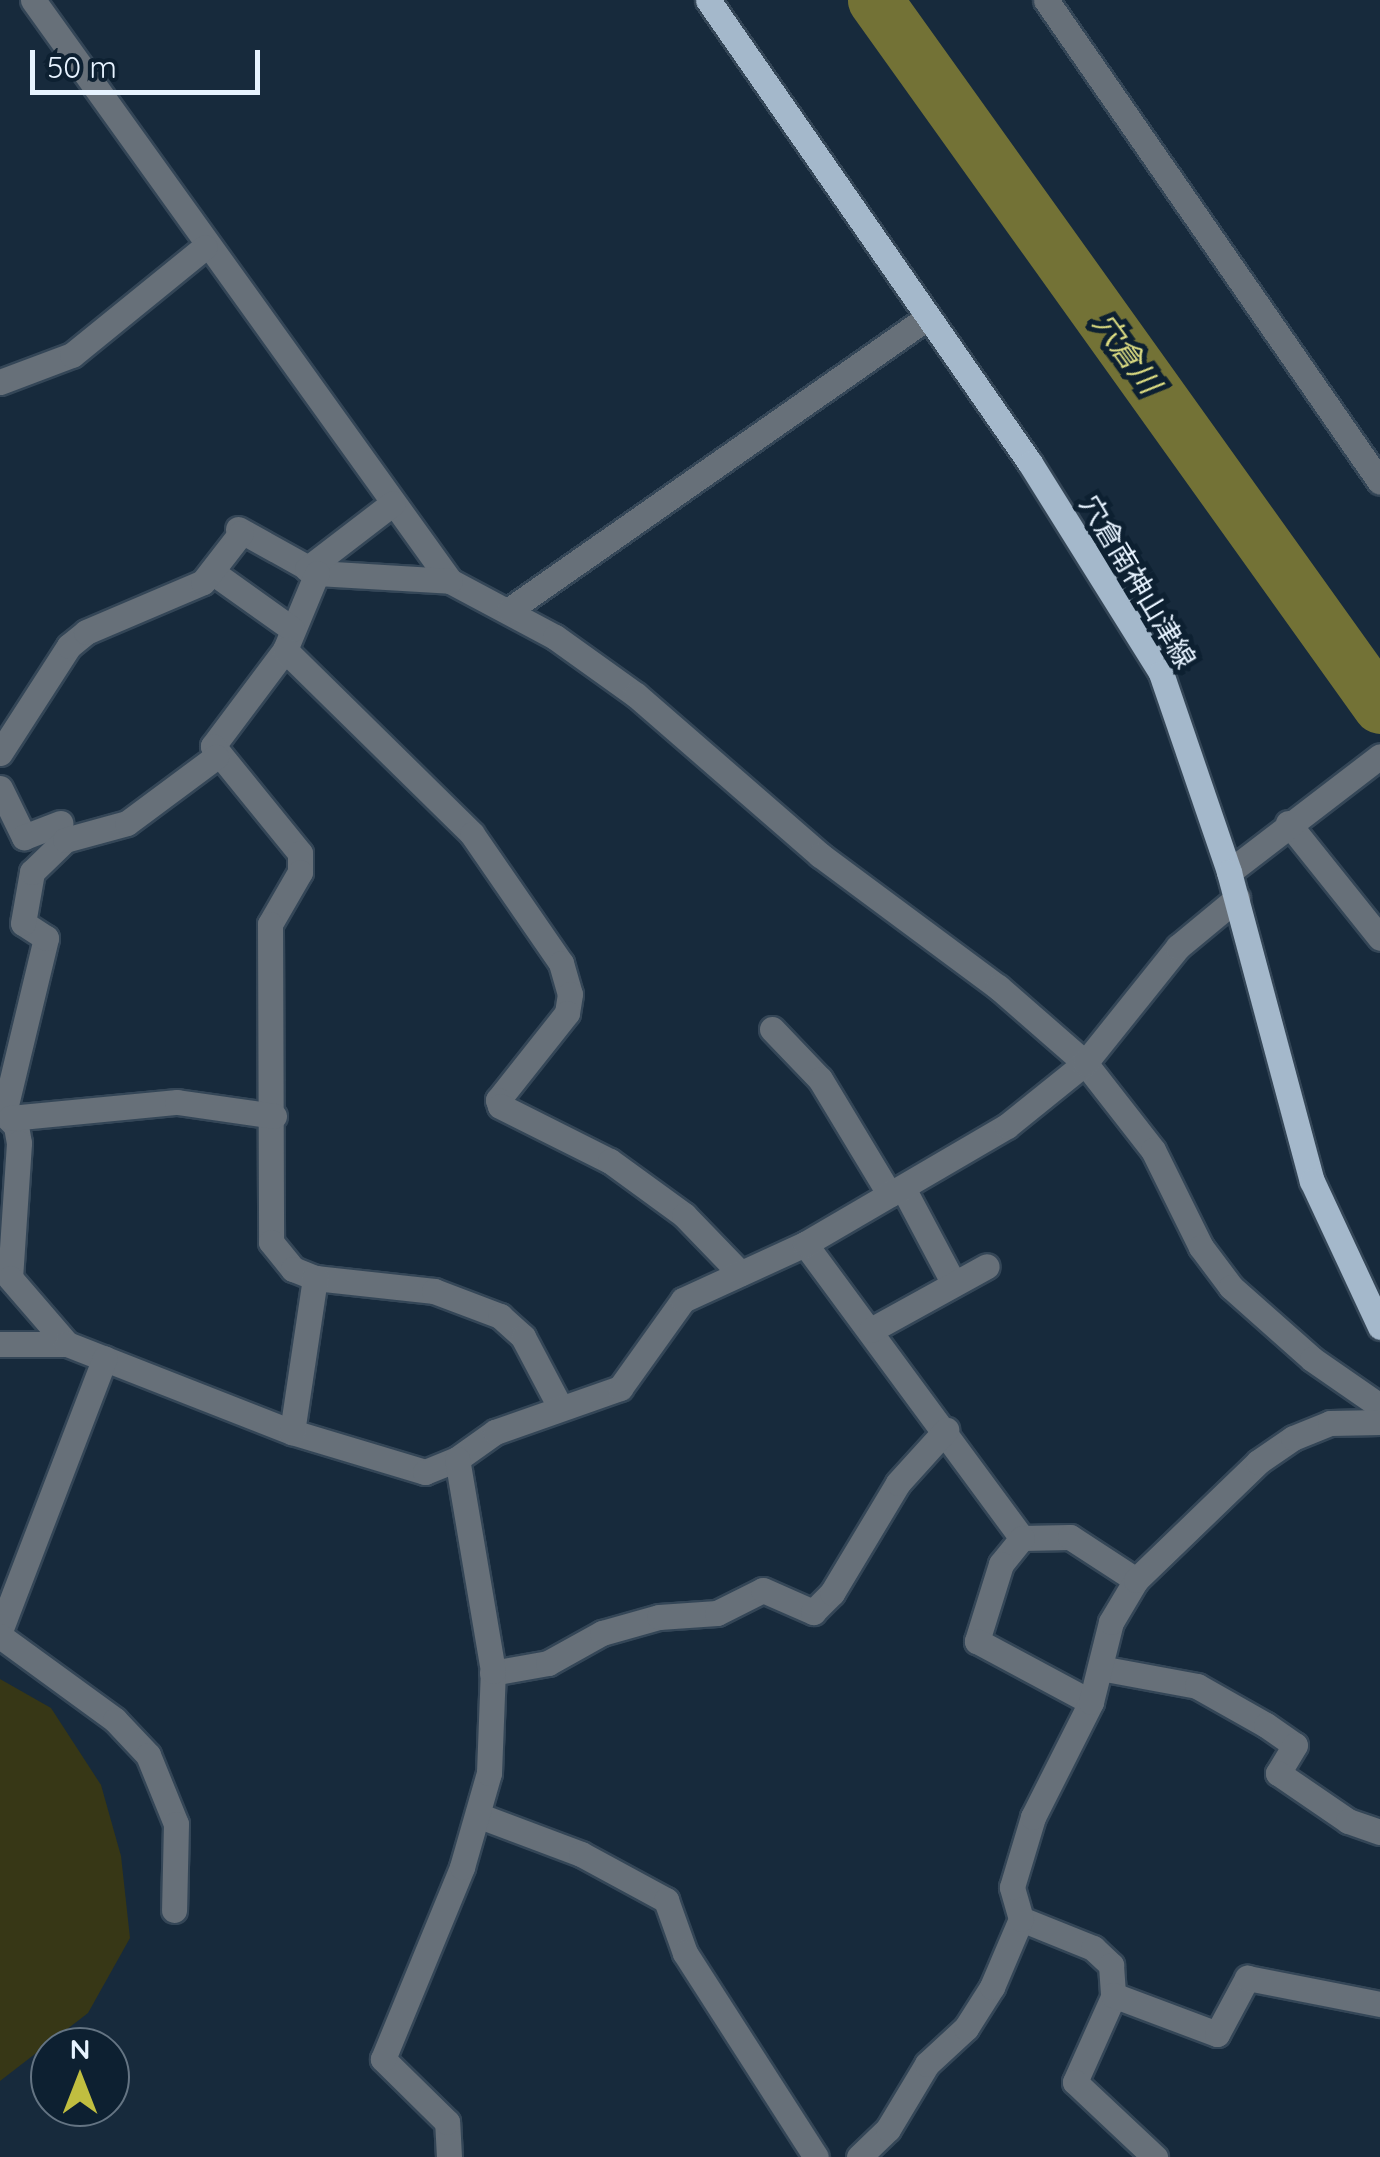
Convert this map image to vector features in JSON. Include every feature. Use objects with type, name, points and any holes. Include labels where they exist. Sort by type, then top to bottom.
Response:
[{"type":"main road","name":"穴倉南神山津線","points":[[708,0],[1030,463],[1161,672],[1237,898],[1312,1181],[1380,1327]]},
{"type":"street","points":[[34,0],[206,247],[450,581]]},
{"type":"street","points":[[1046,0],[1380,482]]},
{"type":"street","points":[[0,382],[72,354],[206,247]]},
{"type":"street","points":[[510,610],[928,317]]},
{"type":"street","points":[[67,1344],[10,1278],[19,1143],[5,1114],[46,938],[23,923],[32,872],[65,840],[128,823],[216,757],[220,730],[289,640],[312,571],[393,503]]},
{"type":"street","points":[[3,740],[70,646],[86,632],[215,574],[240,531],[312,571],[450,581],[510,610],[636,695],[820,854],[972,967],[1085,1063],[1153,1150],[1201,1248],[1231,1288],[1312,1359],[1380,1406]]},
{"type":"street","points":[[215,574],[289,640],[472,834],[560,963],[570,994],[566,1013],[510,1084],[500,1106],[610,1161],[703,1231],[740,1273]]},
{"type":"street","points":[[1229,872],[1297,815],[1380,756]]},
{"type":"street","points":[[216,757],[251,786],[300,853],[300,872],[270,924],[274,1116],[271,1242],[294,1269],[315,1278],[434,1290],[500,1316],[523,1337],[560,1407]]},
{"type":"street","points":[[0,788],[24,837],[60,823]]},
{"type":"street","points":[[1297,815],[1380,938]]},
{"type":"street","points":[[0,1344],[67,1344],[292,1432],[425,1472],[457,1459],[496,1432],[620,1388],[684,1300],[805,1244],[1007,1126],[1085,1063],[1178,947],[1237,898]]},
{"type":"street","points":[[772,1029],[820,1079],[953,1282]]},
{"type":"street","points":[[5,1114],[177,1102],[274,1116]]},
{"type":"street","points":[[805,1244],[1022,1538]]},
{"type":"street","points":[[871,1330],[986,1266]]},
{"type":"street","points":[[292,1432],[315,1278]]},
{"type":"street","points":[[105,1358],[0,1634],[115,1720],[148,1755],[176,1824],[174,1910]]},
{"type":"street","points":[[1149,2155],[1075,2082],[1113,1995],[1114,1973],[1093,1948],[1021,1919],[1012,1899],[1016,1866],[1033,1817],[1091,1702],[1111,1622],[1136,1580],[1258,1462],[1293,1438],[1348,1420],[1380,1422]]},
{"type":"street","points":[[492,1673],[548,1663],[602,1633],[659,1617],[717,1613],[762,1590],[812,1612],[832,1593],[898,1483],[946,1430]]},
{"type":"street","points":[[449,2157],[447,2122],[383,2059],[480,1816],[492,1673],[457,1459]]},
{"type":"street","points":[[1091,1702],[977,1641],[1001,1564],[1022,1538],[1070,1537],[1136,1580]]},
{"type":"street","points":[[1100,1668],[1184,1682],[1242,1710],[1295,1746],[1278,1773],[1348,1821],[1380,1832]]},
{"type":"street","points":[[480,1816],[580,1854],[666,1900],[685,1953],[816,2157]]},
{"type":"street","points":[[859,2157],[900,2113],[927,2064],[966,2028],[1021,1919]]},
{"type":"street","points":[[1113,1995],[1217,2034],[1247,1978],[1380,2004]]},
{"type":"shaded area","points":[[0,1679],[51,1708],[101,1785],[121,1856],[130,1938],[88,2013],[70,2027],[30,2027],[30,2058],[0,2081]]},
{"type":"waterway","name":"穴倉川","points":[[875,0],[1380,706]]}]
